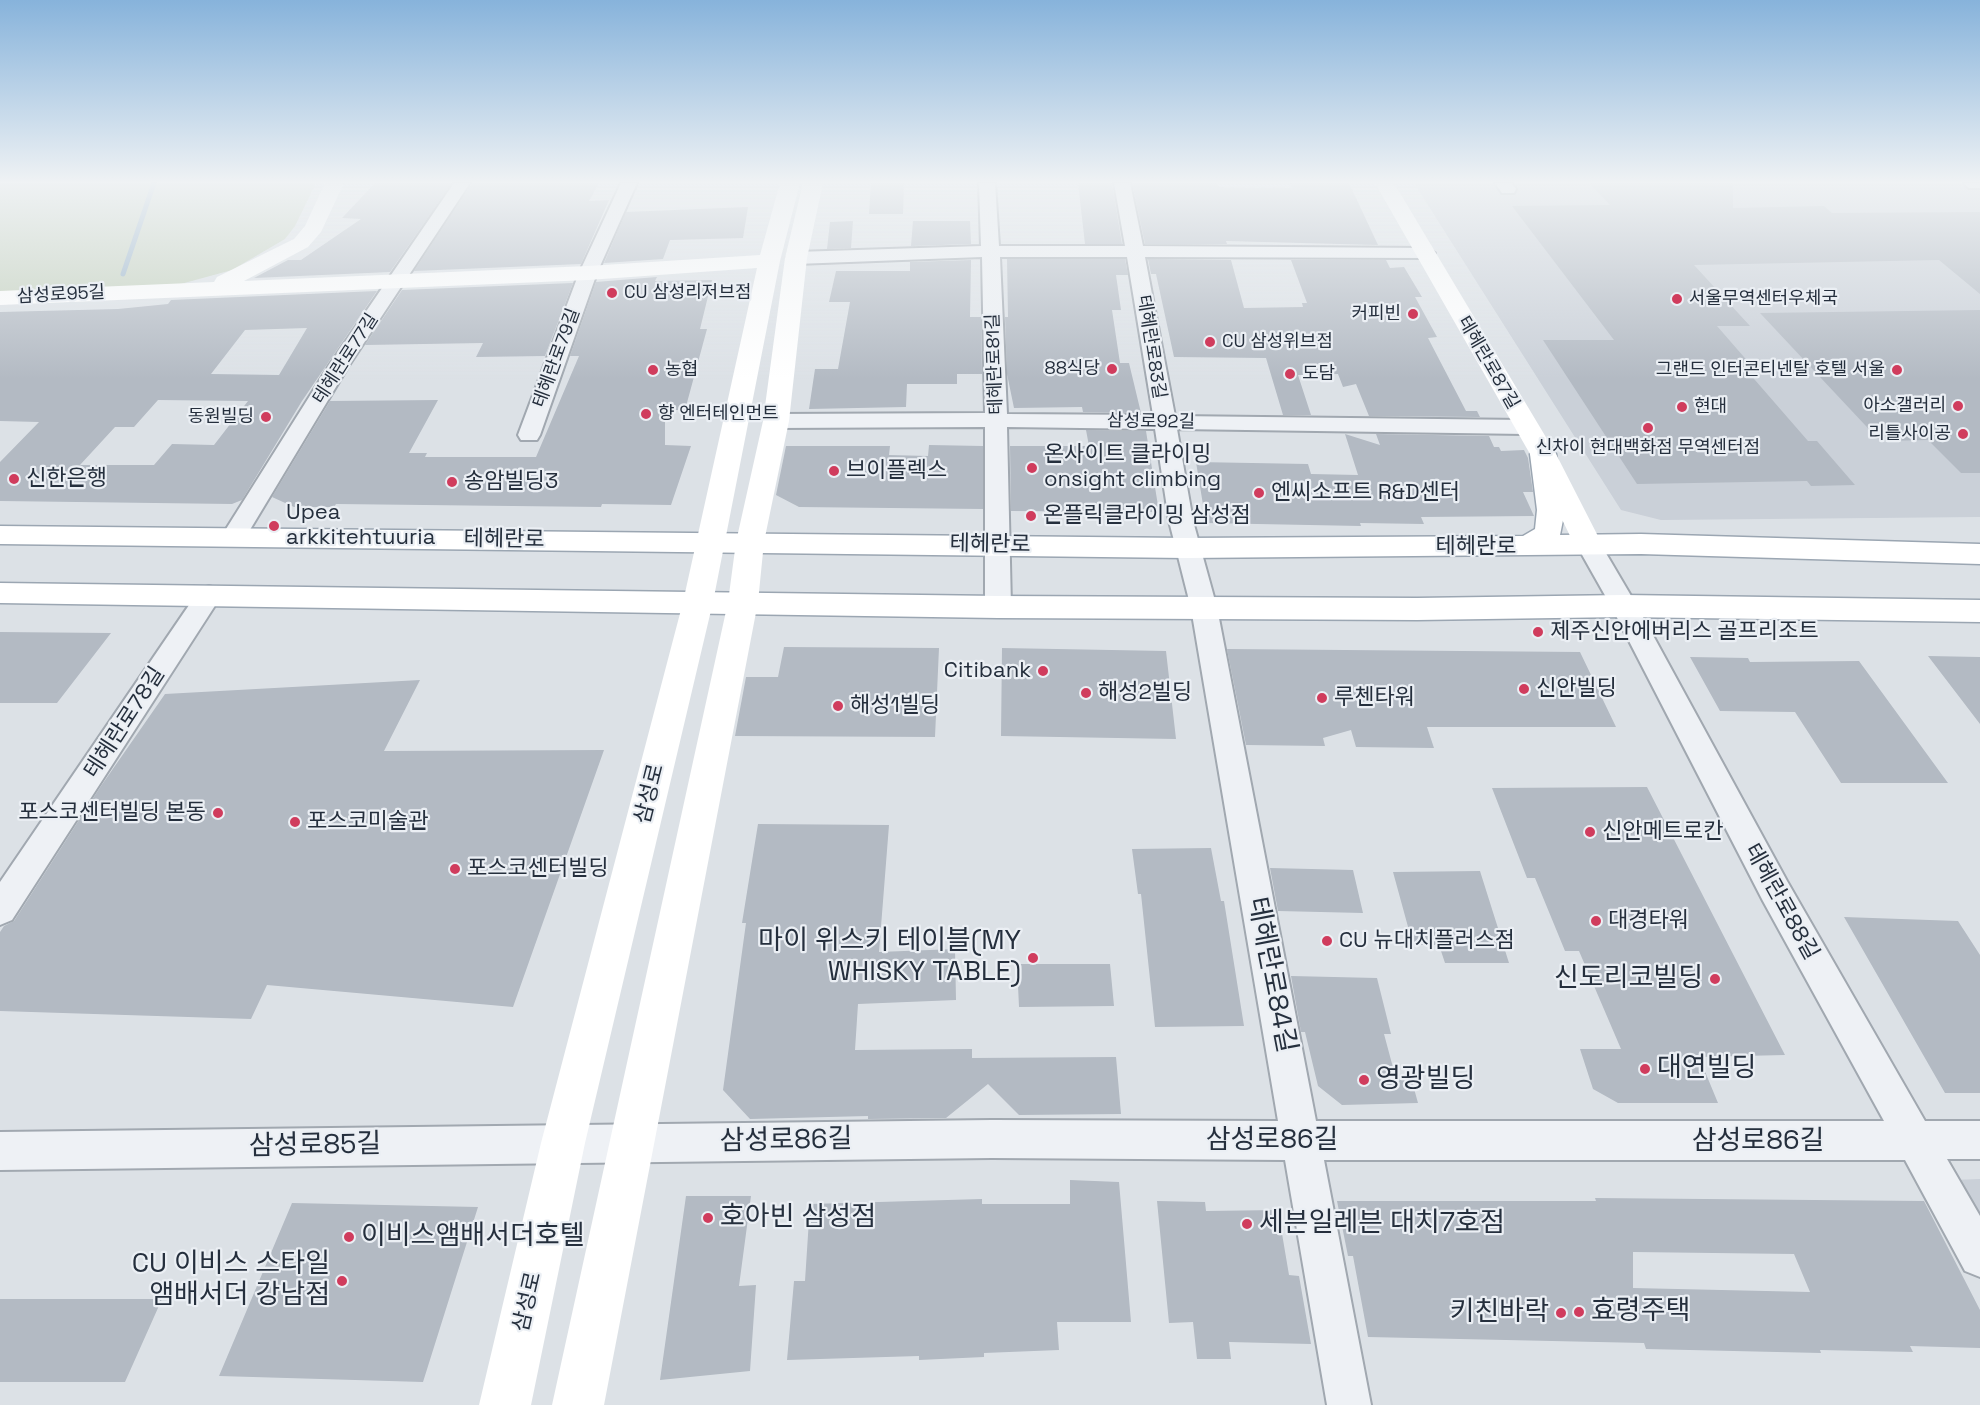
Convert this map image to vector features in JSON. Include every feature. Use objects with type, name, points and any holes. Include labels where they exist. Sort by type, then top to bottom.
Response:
[{"type":"main road","points":[[212,288],[290,249]]},
{"type":"main road","name":"삼성로","points":[[505,1405],[563,1143],[698,602],[772,249]]},
{"type":"main road","points":[[578,1405],[743,602],[750,542],[776,421],[798,249]]},
{"type":"main road","name":"테헤란로87길","points":[[1423,249],[1543,454],[1588,544]]},
{"type":"main road","name":"삼성로95길","points":[[0,298],[398,279],[588,273],[769,261]]},
{"type":"main road","points":[[1520,547],[1544,538],[1549,529],[1551,510],[1543,454]]},
{"type":"main road","name":"테헤란로","points":[[0,535],[1186,548],[1520,547],[1588,544],[1980,554]]},
{"type":"main road","points":[[0,593],[998,607],[1624,606],[1980,611]]},
{"type":"street","name":"테헤란로77길","points":[[233,537],[338,368],[418,249]]},
{"type":"street","name":"테헤란로79길","points":[[529,435],[588,273],[599,249]]},
{"type":"street","points":[[796,258],[990,251],[1426,253]]},
{"type":"street","name":"테헤란로81길","points":[[990,251],[997,420],[998,607]]},
{"type":"street","name":"테헤란로83길","points":[[1135,251],[1186,548]]},
{"type":"street","name":"삼성로92길","points":[[776,421],[997,420],[1526,427]]},
{"type":"street","name":"테헤란로88길","points":[[1588,544],[1624,606],[1707,766],[1913,1141],[1980,1256]]},
{"type":"street","name":"테헤란로84길","points":[[1186,548],[1204,608],[1349,1405]]},
{"type":"street","name":"테헤란로78길","points":[[0,910],[209,595]]},
{"type":"street","name":"삼성로86길","points":[[631,1142],[992,1139],[1980,1140]]},
{"type":"street","name":"삼성로85길","points":[[0,1151],[631,1142]]},
{"type":"shaded area","points":[[1456,249],[1980,249],[1980,517],[1661,520],[1621,510]]},
{"type":"shaded area","points":[[1980,1179],[1980,1229],[1952,1180]]},
{"type":"green space","points":[[0,249],[269,249],[232,270],[177,285],[0,294]]},
{"type":"building","points":[[318,249],[406,249],[390,272],[254,278],[288,260],[301,260]]},
{"type":"building","points":[[429,249],[588,249],[581,264],[414,271]]},
{"type":"building","points":[[610,249],[667,249],[663,259],[604,263]]},
{"type":"building","name":"현대","points":[[1544,249],[1980,249],[1980,294],[1939,260],[1694,265],[1750,326],[1717,326],[1757,372],[1748,372],[1808,441],[1817,441],[1855,485],[1811,486],[1807,481],[1637,484],[1543,340],[1614,340]]},
{"type":"building","points":[[1007,259],[1125,259],[1128,275],[1116,275],[1121,310],[1112,310],[1120,363],[1129,363],[1141,413],[1083,412],[1082,407],[1014,408],[1007,374],[1005,317],[1008,317]]},
{"type":"building","points":[[1148,259],[1231,260],[1244,308],[1303,307],[1302,303],[1307,303],[1291,260],[1386,260],[1390,268],[1404,267],[1422,297],[1415,297],[1437,337],[1428,338],[1466,411],[1477,411],[1480,417],[1369,416],[1356,384],[1343,387],[1338,374],[1298,375],[1311,415],[1283,415],[1266,358],[1174,357],[1156,274],[1151,274]]},
{"type":"building","points":[[971,260],[970,317],[981,317],[982,374],[957,374],[957,384],[907,384],[906,407],[809,409],[815,369],[838,369],[850,302],[829,302],[836,271],[910,271],[910,262]]},
{"type":"building","points":[[657,277],[655,281],[712,280],[700,329],[707,329],[685,410],[665,410],[665,445],[691,446],[671,505],[602,504],[601,507],[336,504],[334,507],[294,507],[272,497],[330,401],[438,400],[409,453],[427,453],[425,457],[536,457],[579,356],[570,356],[596,282]]},
{"type":"building","points":[[573,283],[545,356],[476,357],[483,343],[365,345],[402,290]]},
{"type":"building","points":[[377,291],[302,401],[242,500],[232,504],[0,501],[0,462],[39,422],[0,421],[0,312],[118,309],[168,304],[171,300]],"holes":[[[307,328],[279,375],[211,374],[245,330]],[[158,400],[248,401],[214,445],[172,444],[154,465],[80,465],[115,427],[134,427]]]},
{"type":"building","name":"그랜드 인터콘티넨탈 호텔 서울","points":[[1980,310],[1980,473],[1961,473],[1928,440],[1880,441],[1760,313]]},
{"type":"building","points":[[1086,430],[1146,431],[1159,512],[1011,511],[1010,446],[1089,446]]},
{"type":"building","points":[[1345,434],[1380,445],[1376,434],[1489,436],[1494,447],[1499,447],[1501,451],[1524,450],[1528,458],[1533,492],[1523,492],[1534,516],[1421,517],[1424,524],[1360,523],[1361,526],[1206,523],[1196,462],[1308,464],[1311,474],[1358,475]]},
{"type":"building","points":[[929,445],[983,446],[983,509],[799,507],[776,495],[786,446],[890,446],[889,455],[928,456]]},
{"type":"building","points":[[0,632],[111,633],[57,703],[0,703]]},
{"type":"building","name":"해성1빌딩","points":[[784,647],[939,648],[935,737],[735,736],[746,677],[778,677]]},
{"type":"building","name":"해성2빌딩","points":[[1002,648],[1166,651],[1176,739],[1001,736]]},
{"type":"building","points":[[1227,649],[1580,652],[1616,727],[1427,727],[1434,748],[1356,747],[1351,730],[1323,738],[1325,746],[1246,745]]},
{"type":"building","points":[[1928,656],[1980,657],[1980,724]]},
{"type":"building","points":[[1690,657],[1748,658],[1750,662],[1859,661],[1948,783],[1841,783],[1795,712],[1720,711]]},
{"type":"building","name":"포스코센터빌딩 본동","points":[[420,680],[384,751],[604,750],[513,1007],[267,985],[251,1019],[0,1011],[0,932],[4,926],[14,921],[101,786],[165,694]]},
{"type":"building","points":[[1647,787],[1785,1055],[1699,1057],[1718,1103],[1618,1103],[1593,1089],[1580,1049],[1621,1049],[1579,951],[1565,951],[1535,878],[1527,878],[1492,788]]},
{"type":"building","points":[[758,824],[889,825],[879,952],[955,949],[956,1000],[858,1004],[855,1050],[972,1049],[972,1058],[1116,1057],[1121,1114],[1019,1115],[988,1084],[946,1118],[868,1119],[868,1116],[750,1119],[723,1090],[746,923],[742,923]]},
{"type":"building","points":[[1211,848],[1221,901],[1224,901],[1244,1026],[1155,1027],[1141,894],[1138,894],[1132,849]]},
{"type":"building","points":[[1270,868],[1353,870],[1363,913],[1278,911]]},
{"type":"building","points":[[1480,871],[1509,963],[1445,963],[1439,945],[1413,945],[1393,872]]},
{"type":"building","points":[[1844,917],[1958,921],[1980,955],[1980,1093],[1945,1093]]},
{"type":"building","points":[[1017,964],[1110,964],[1114,1006],[1019,1007]]},
{"type":"building","points":[[1291,976],[1377,978],[1391,1034],[1384,1034],[1395,1075],[1410,1074],[1418,1103],[1342,1105],[1318,1086],[1305,1032],[1301,1032]]},
{"type":"building","points":[[1070,1180],[1119,1182],[1131,1322],[1057,1322],[1059,1350],[984,1353],[984,1357],[919,1360],[919,1356],[787,1360],[794,1281],[805,1281],[810,1204],[982,1199],[982,1204],[1070,1204]]},
{"type":"building","points":[[686,1196],[751,1196],[739,1286],[756,1285],[750,1371],[660,1380]]},
{"type":"building","points":[[1595,1198],[1924,1201],[1980,1310],[1980,1348],[1910,1346],[1913,1352],[1820,1350],[1821,1353],[1646,1349],[1644,1343],[1368,1337],[1353,1256],[1348,1256],[1337,1201],[1596,1201]],"holes":[[[1633,1252],[1794,1254],[1810,1292],[1633,1288]]]},
{"type":"building","points":[[1157,1201],[1205,1202],[1206,1211],[1278,1210],[1289,1275],[1299,1276],[1311,1344],[1229,1342],[1231,1359],[1197,1359],[1193,1322],[1169,1323]]},
{"type":"building","points":[[292,1203],[478,1207],[423,1382],[219,1376]]},
{"type":"building","points":[[0,1299],[162,1299],[125,1382],[0,1382]]},
{"type":"waterway","points":[[123,274],[132,249]]},
{"type":"place","name":"CU 삼성리저브점","points":[[612,293]]},
{"type":"place","name":"서울무역센터우체국","points":[[1677,299]]},
{"type":"place","name":"커피빈","points":[[1413,314]]},
{"type":"place","name":"CU 삼성위브점","points":[[1210,342]]},
{"type":"place","name":"88식당","points":[[1112,369]]},
{"type":"place","name":"농협","points":[[653,370]]},
{"type":"place","name":"그랜드 인터콘티넨탈 호텔 서울","points":[[1897,370]]},
{"type":"place","name":"도담","points":[[1290,374]]},
{"type":"place","name":"아소갤러리","points":[[1958,406]]},
{"type":"place","name":"현대","points":[[1682,407]]},
{"type":"place","name":"향 엔터테인먼트","points":[[646,414]]},
{"type":"place","name":"동원빌딩","points":[[266,417]]},
{"type":"place","name":"신차이 현대백화점 무역센터점","points":[[1648,428]]},
{"type":"place","name":"리틀사이공","points":[[1963,434]]},
{"type":"place","name":"온사이트 클라이밍 onsight climbing","points":[[1032,468]]},
{"type":"place","name":"브이플렉스","points":[[834,471]]},
{"type":"place","name":"신한은행","points":[[14,479]]},
{"type":"place","name":"송암빌딩3","points":[[452,482]]},
{"type":"place","name":"엔씨소프트 R&D센터","points":[[1259,493]]},
{"type":"place","name":"온플릭클라이밍 삼성점","points":[[1031,516]]},
{"type":"place","name":"Upea arkkitehtuuria","points":[[274,526]]},
{"type":"place","name":"제주신안에버리스 골프리조트","points":[[1538,632]]},
{"type":"place","name":"Citibank","points":[[1043,671]]},
{"type":"place","name":"신안빌딩","points":[[1524,689]]},
{"type":"place","name":"해성2빌딩","points":[[1086,693]]},
{"type":"place","name":"루첸타워","points":[[1322,698]]},
{"type":"place","name":"해성1빌딩","points":[[838,706]]},
{"type":"place","name":"포스코센터빌딩 본동","points":[[218,813]]},
{"type":"place","name":"포스코미술관","points":[[295,822]]},
{"type":"place","name":"신안메트로칸","points":[[1590,832]]},
{"type":"place","name":"포스코센터빌딩","points":[[455,869]]},
{"type":"place","name":"대경타워","points":[[1596,921]]},
{"type":"place","name":"CU 뉴대치플러스점","points":[[1327,941]]},
{"type":"place","name":"마이 위스키 테이블(MY WHISKY TABLE)","points":[[1033,958]]},
{"type":"place","name":"신도리코빌딩","points":[[1715,979]]},
{"type":"place","name":"대연빌딩","points":[[1645,1069]]},
{"type":"place","name":"영광빌딩","points":[[1364,1080]]},
{"type":"place","name":"호아빈 삼성점","points":[[708,1218]]},
{"type":"place","name":"세븐일레븐 대치7호점","points":[[1247,1224]]},
{"type":"place","name":"이비스앰배서더호텔","points":[[349,1237]]},
{"type":"place","name":"CU 이비스 스타일 앰배서더 강남점","points":[[342,1281]]},
{"type":"place","name":"효령주택","points":[[1579,1312]]},
{"type":"place","name":"키친바락","points":[[1561,1313]]}]
